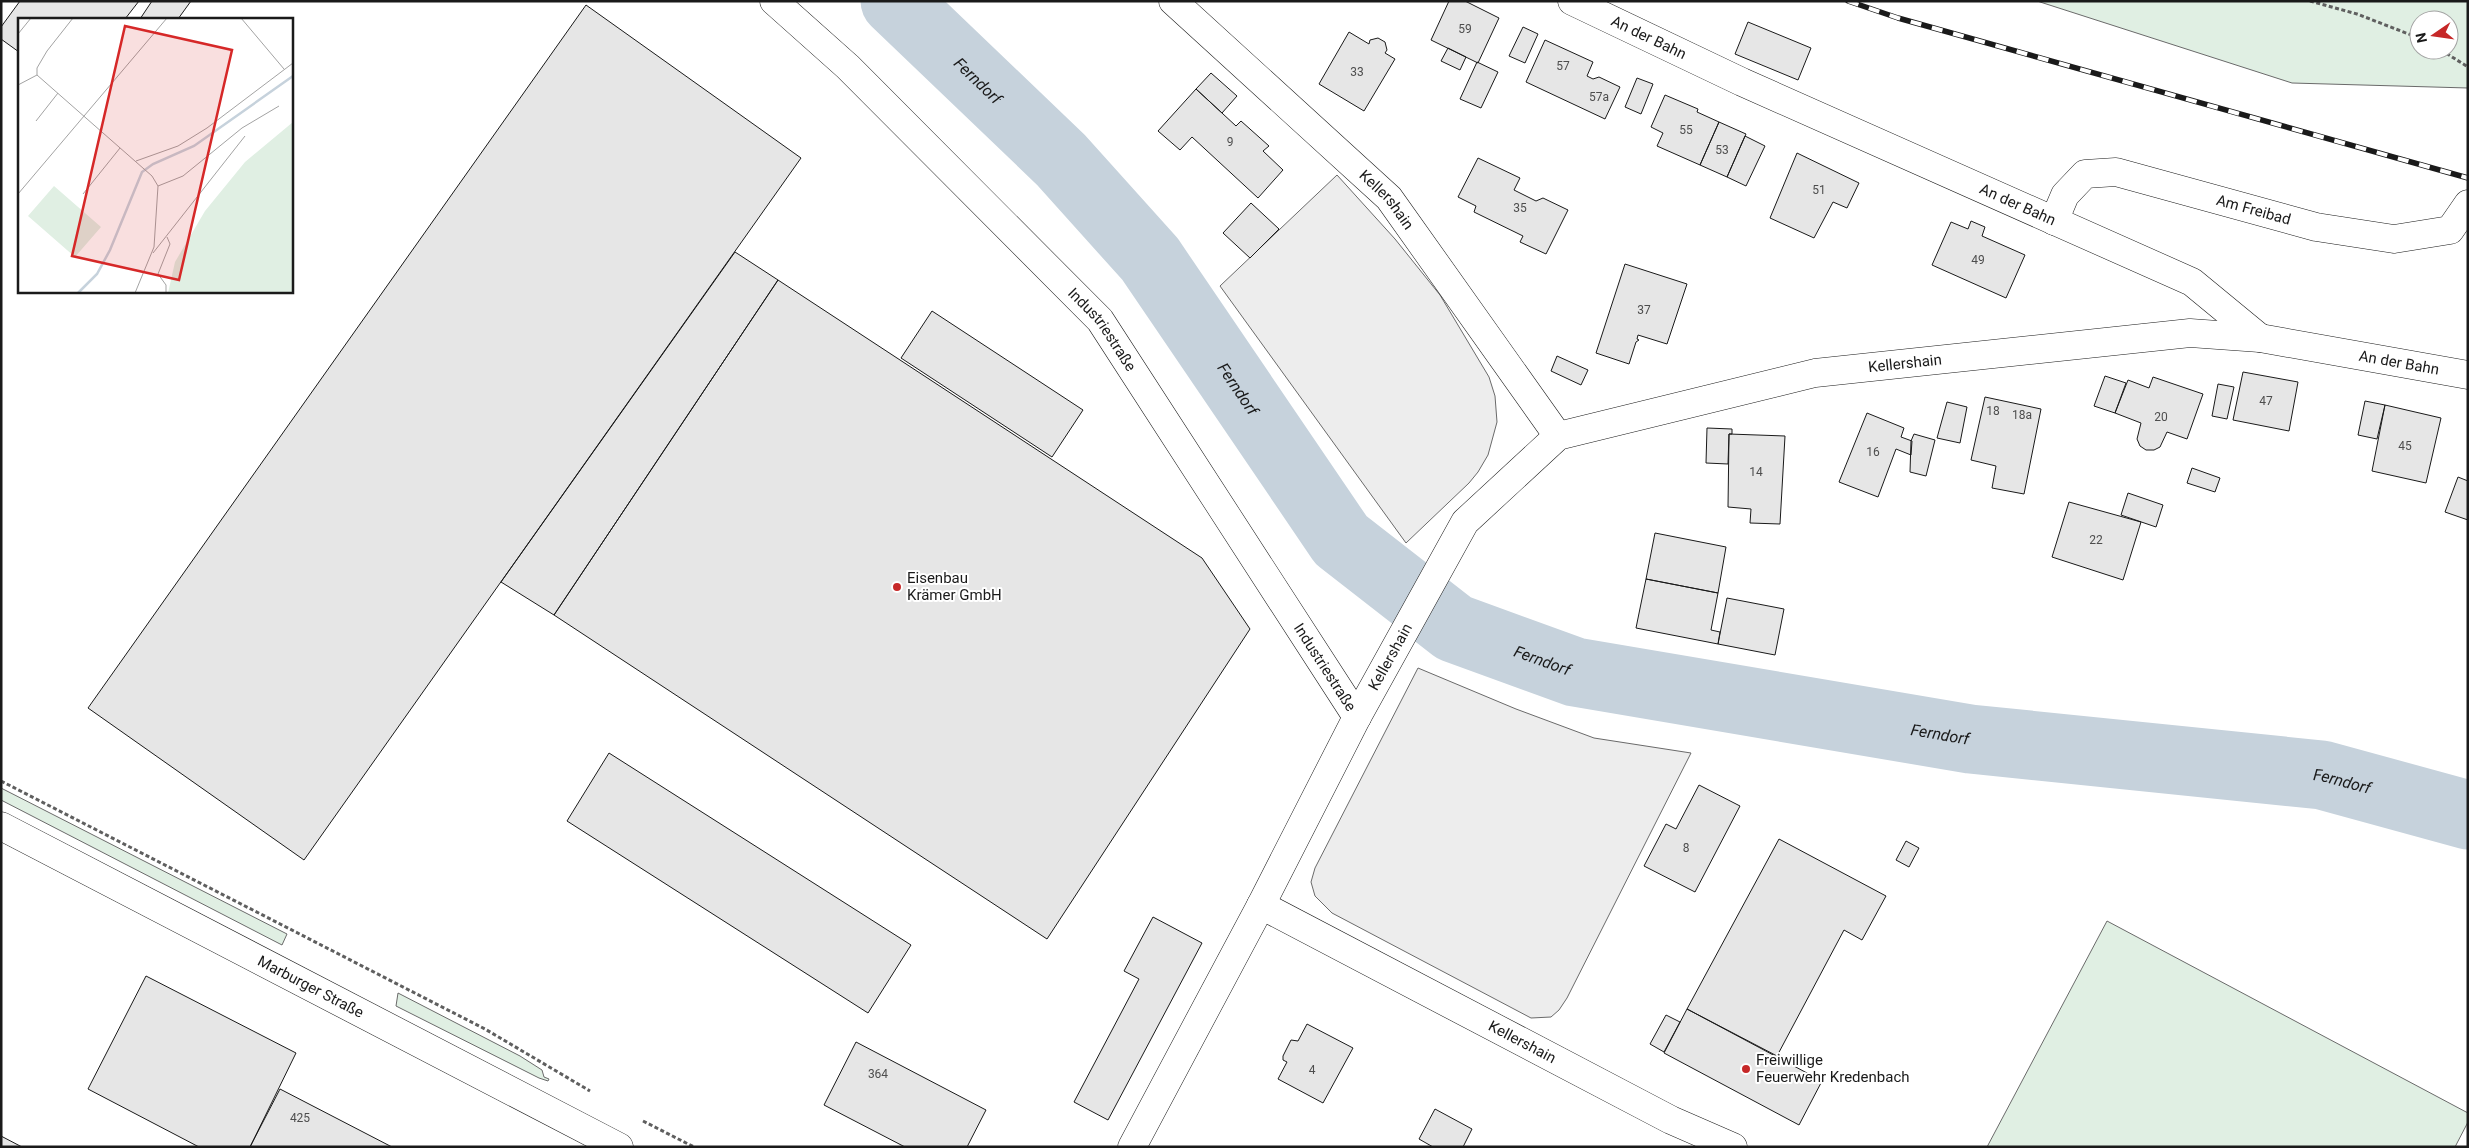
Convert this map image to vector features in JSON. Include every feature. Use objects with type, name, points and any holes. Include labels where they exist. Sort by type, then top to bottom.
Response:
[{"type":"street","name":"Industriestraße","points":[[774,1],[848,67],[1100,320],[1357,717]]},
{"type":"street","name":"Kellershain","points":[[1173,1],[1389,198],[1558,436]]},
{"type":"street","name":"An der Bahn","points":[[1572,1],[1742,82],[2192,282],[2260,338],[2468,375]]},
{"type":"street","name":"Am Freibad","points":[[2054,221],[2064,195],[2085,174],[2116,172],[2316,227],[2394,239],[2450,230],[2468,204]]},
{"type":"street","name":"Kellershain","points":[[1132,1147],[1261,905],[1357,717],[1465,522],[1558,436],[1815,373],[2190,333],[2260,338]]},
{"type":"street","name":"Marburger Straße","points":[[1,826],[619,1147]]},
{"type":"street","name":"Kellershain","points":[[1261,905],[1671,1120],[1733,1147]]},
{"type":"path","points":[[2310,1],[2357,14],[2409,34]]},
{"type":"path","points":[[2456,60],[2468,67]]},
{"type":"path","points":[[1,780],[485,1029],[595,1094]]},
{"type":"path","points":[[635,1117],[694,1147]]},
{"type":"green space","points":[[2037,1],[2468,1],[2468,88],[2292,83]]},
{"type":"green space","points":[[1,788],[287,934],[282,945],[1,800]]},
{"type":"green space","points":[[2107,921],[2468,1113],[2468,1122],[2455,1147],[1987,1147]]},
{"type":"green space","points":[[398,993],[520,1056],[542,1070],[544,1077],[549,1079],[548,1081],[396,1006]]},
{"type":"shaded area","points":[[1337,175],[1395,239],[1440,295],[1489,377],[1495,396],[1497,422],[1488,455],[1478,472],[1469,483],[1406,543],[1220,286]]},
{"type":"shaded area","points":[[1418,668],[1516,709],[1594,738],[1691,753],[1567,998],[1559,1010],[1551,1017],[1531,1018],[1332,913],[1315,896],[1311,882],[1315,868]]},
{"type":"building","points":[[20,1],[139,1],[126,18],[18,18],[18,51],[1,39],[1,27]]},
{"type":"building","points":[[152,1],[191,1],[179,18],[141,18]]},
{"type":"building","points":[[1449,1],[1465,1],[1499,18],[1478,63],[1431,40]]},
{"type":"building","points":[[586,5],[801,158],[304,860],[88,708]]},
{"type":"building","points":[[1748,22],[1811,48],[1798,80],[1735,54]]},
{"type":"building","points":[[1523,27],[1538,34],[1525,63],[1509,56]]},
{"type":"building","points":[[1349,32],[1369,44],[1370,40],[1378,38],[1385,42],[1387,50],[1385,53],[1395,59],[1364,111],[1319,84]]},
{"type":"building","points":[[1545,40],[1593,62],[1587,76],[1593,79],[1599,77],[1620,87],[1605,119],[1526,82]]},
{"type":"building","points":[[1448,48],[1466,57],[1460,70],[1441,61]]},
{"type":"building","points":[[1477,62],[1498,72],[1481,108],[1460,99]]},
{"type":"building","points":[[1211,73],[1237,96],[1222,113],[1196,89]]},
{"type":"building","points":[[1637,78],[1653,84],[1641,114],[1625,107]]},
{"type":"building","points":[[1196,89],[1236,126],[1241,121],[1269,146],[1263,151],[1283,170],[1258,198],[1192,137],[1180,150],[1158,131]]},
{"type":"building","points":[[1665,95],[1698,109],[1697,112],[1719,122],[1700,165],[1657,146],[1663,133],[1651,127]]},
{"type":"building","points":[[1719,122],[1746,134],[1727,177],[1700,165]]},
{"type":"building","points":[[1745,136],[1765,146],[1746,186],[1727,177]]},
{"type":"building","points":[[1797,153],[1859,183],[1847,208],[1833,202],[1814,238],[1770,218]]},
{"type":"building","points":[[1478,158],[1520,178],[1514,190],[1536,201],[1543,198],[1568,210],[1546,254],[1520,242],[1523,236],[1474,212],[1476,206],[1458,197]]},
{"type":"building","points":[[1251,203],[1279,229],[1250,258],[1223,233]]},
{"type":"building","points":[[1971,221],[1985,227],[1982,236],[2025,255],[2006,298],[1932,265],[1951,222],[1968,229]]},
{"type":"building","points":[[735,252],[778,280],[554,615],[501,582]]},
{"type":"building","points":[[1625,264],[1687,284],[1667,344],[1638,335],[1637,339],[1639,340],[1636,342],[1629,364],[1596,353]]},
{"type":"building","name":"Eisenbau Krämer GmbH","points":[[778,280],[1202,558],[1250,629],[1047,939],[554,615]]},
{"type":"building","points":[[932,311],[1083,410],[1052,457],[901,358]]},
{"type":"building","points":[[1557,356],[1588,370],[1581,385],[1551,371]]},
{"type":"building","points":[[2243,372],[2298,382],[2289,431],[2233,420]]},
{"type":"building","points":[[2105,376],[2126,383],[2115,413],[2094,406]]},
{"type":"building","points":[[2153,377],[2203,394],[2187,439],[2167,432],[2160,447],[2154,450],[2146,450],[2140,446],[2137,439],[2141,423],[2115,413],[2128,380],[2149,388]]},
{"type":"building","points":[[2218,384],[2234,387],[2227,419],[2212,416]]},
{"type":"building","points":[[1985,397],[2041,409],[2024,494],[1992,488],[1996,466],[1971,460]]},
{"type":"building","points":[[2365,401],[2385,405],[2377,439],[2358,435]]},
{"type":"building","points":[[1947,402],[1967,407],[1960,443],[1937,438]]},
{"type":"building","points":[[2385,405],[2441,418],[2426,483],[2372,471]]},
{"type":"building","points":[[1867,413],[1904,428],[1901,437],[1912,441],[1911,455],[1896,449],[1878,497],[1839,482]]},
{"type":"building","points":[[1707,428],[1732,429],[1732,434],[1729,434],[1728,464],[1706,463]]},
{"type":"building","points":[[1729,434],[1785,436],[1780,524],[1750,523],[1751,509],[1728,507]]},
{"type":"building","points":[[1914,434],[1935,440],[1926,476],[1910,472],[1911,441]]},
{"type":"building","points":[[2192,468],[2220,478],[2215,492],[2187,483]]},
{"type":"building","points":[[2458,477],[2468,481],[2468,520],[2445,512]]},
{"type":"building","points":[[2128,493],[2163,505],[2156,527],[2121,515]]},
{"type":"building","points":[[2069,502],[2141,522],[2123,580],[2052,557]]},
{"type":"building","points":[[1655,533],[1726,547],[1718,593],[1646,579]]},
{"type":"building","points":[[1646,579],[1718,593],[1711,630],[1720,632],[1718,644],[1636,628]]},
{"type":"building","points":[[1727,598],[1784,609],[1775,655],[1718,644]]},
{"type":"building","points":[[609,753],[911,945],[868,1013],[567,821]]},
{"type":"building","points":[[1699,785],[1740,806],[1695,892],[1644,866],[1666,824],[1676,829]]},
{"type":"building","points":[[1779,839],[1886,896],[1862,940],[1844,930],[1777,1056],[1687,1009]]},
{"type":"building","points":[[1906,841],[1919,848],[1909,867],[1896,860]]},
{"type":"building","points":[[1153,917],[1202,943],[1108,1120],[1074,1102],[1139,979],[1124,971]]},
{"type":"building","points":[[146,976],[296,1053],[250,1147],[199,1147],[88,1089]]},
{"type":"building","name":"Freiwillige Feuerwehr Kredenbach","points":[[1687,1009],[1822,1081],[1799,1125],[1664,1053]]},
{"type":"building","points":[[1666,1015],[1680,1022],[1664,1052],[1650,1044]]},
{"type":"building","points":[[1307,1024],[1353,1048],[1323,1103],[1278,1079],[1287,1062],[1283,1060],[1283,1056],[1291,1040],[1298,1041]]},
{"type":"building","points":[[856,1042],[986,1110],[967,1147],[905,1147],[824,1105]]},
{"type":"building","points":[[280,1089],[392,1147],[250,1147]]},
{"type":"building","points":[[1435,1109],[1472,1129],[1463,1147],[1433,1147],[1419,1139]]},
{"type":"building","points":[[1,1136],[22,1147],[1,1147]]},
{"type":"waterway","name":"Ferndorf","points":[[895,1],[1061,160],[1150,259],[1341,540],[1454,628],[1575,672],[1970,739],[2322,775],[2468,815]]},
{"type":"railway","points":[[1848,1],[1898,18],[2468,178]]},
{"type":"place","name":"Eisenbau Krämer GmbH","points":[[897,587]]},
{"type":"place","name":"Freiwillige Feuerwehr Kredenbach","points":[[1746,1069]]}]
